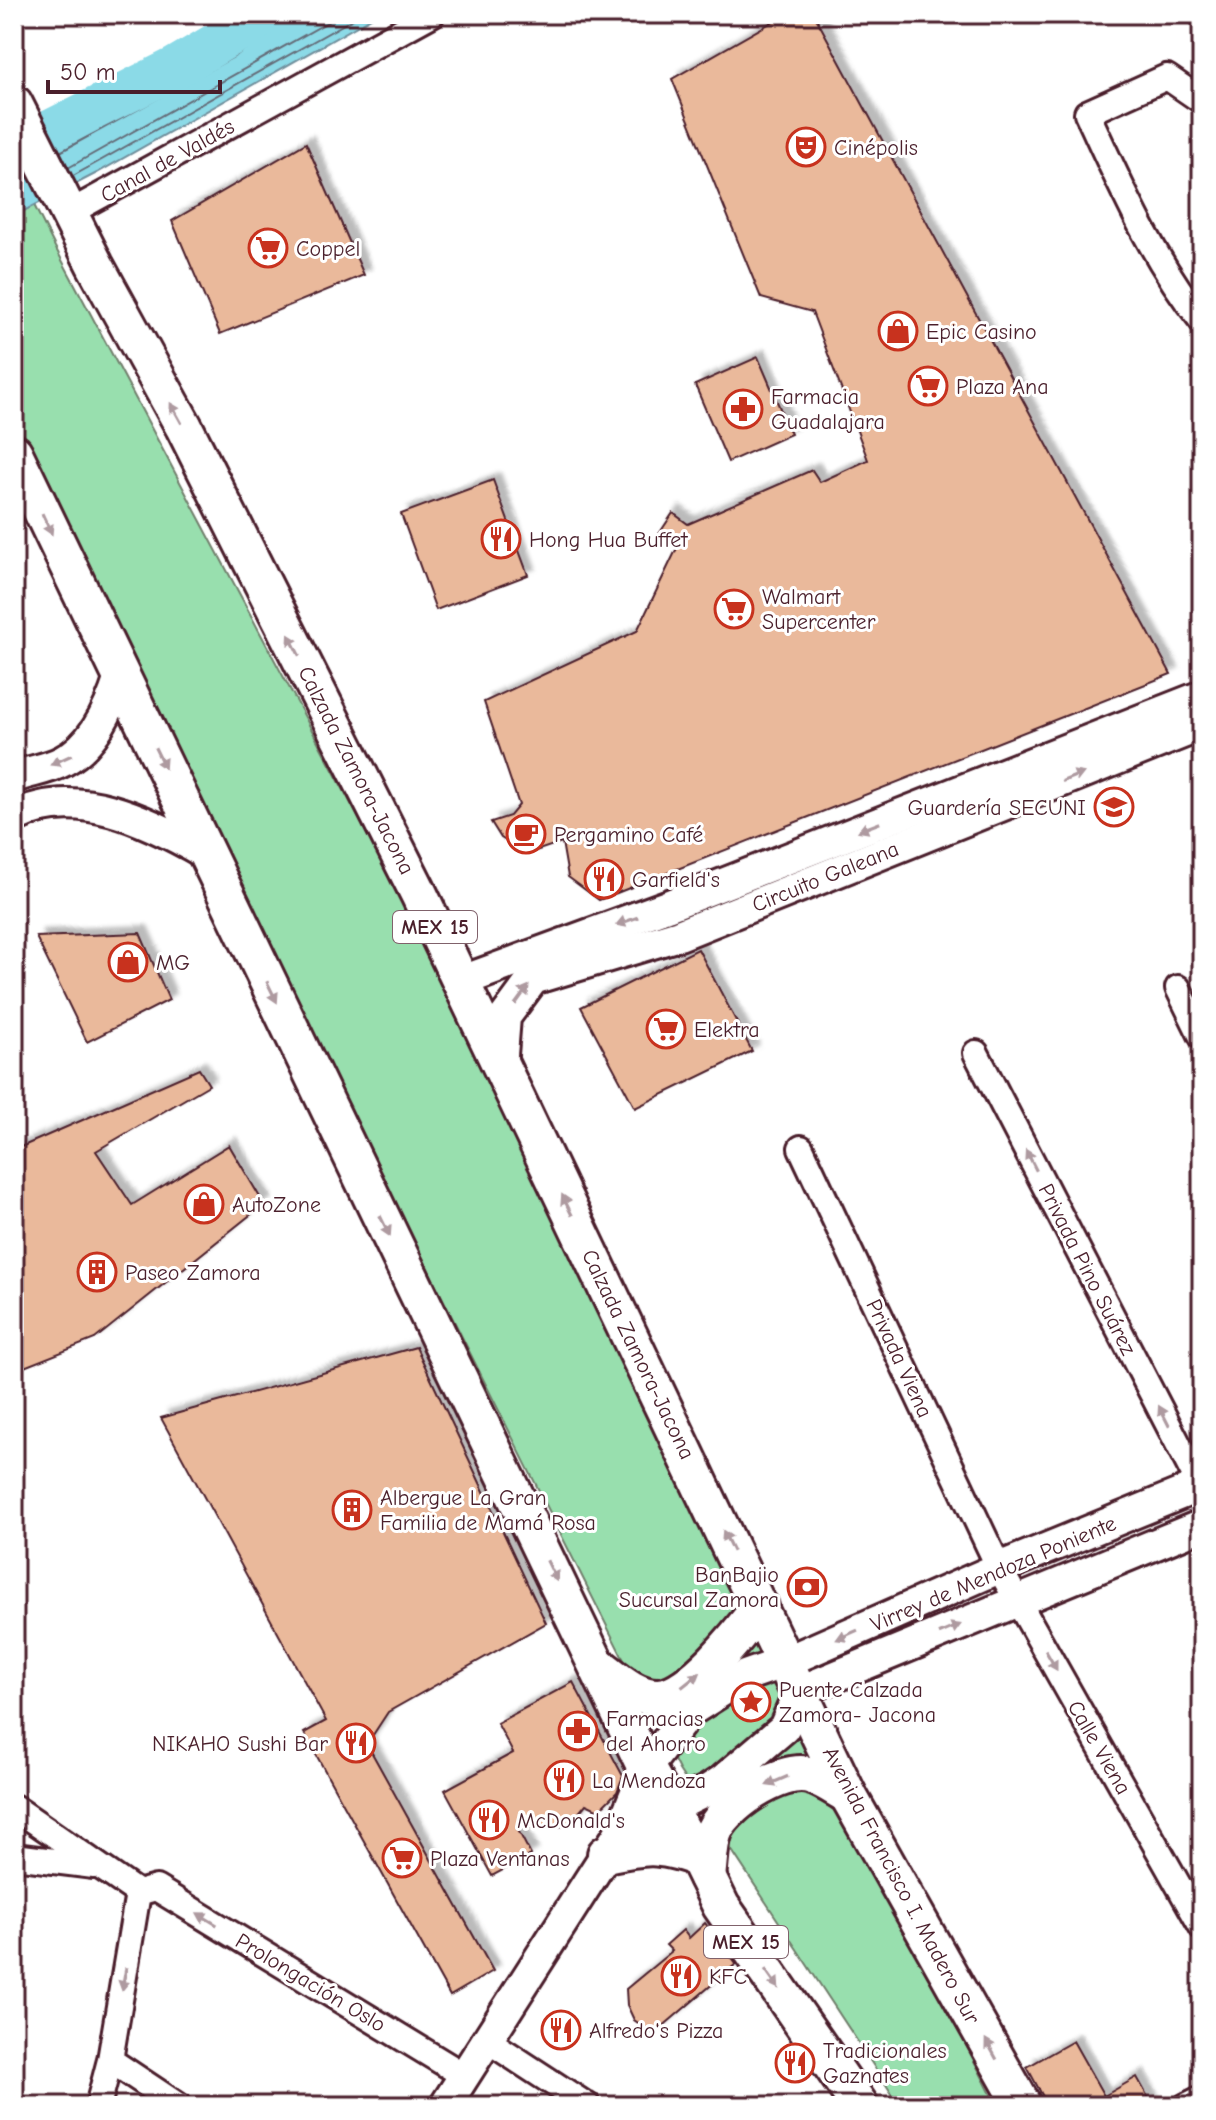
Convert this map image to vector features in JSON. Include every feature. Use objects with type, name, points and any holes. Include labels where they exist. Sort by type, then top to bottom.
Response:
[{"type":"main road","name":"Calzada Zamora-Jacona","points":[[19,114],[197,453],[462,981],[792,1677]]},
{"type":"main road","name":"MEX 15","points":[[14,453],[646,1768],[670,1807],[721,1906],[860,2106]]},
{"type":"main road","points":[[599,1666],[633,1691],[657,1697],[673,1694],[710,1665],[760,1607]]},
{"type":"main road","name":"Avenida Francisco I. Madero Sur","points":[[792,1677],[848,1795],[1023,2106]]},
{"type":"main road","points":[[613,1844],[661,1846],[702,1867],[713,1833],[724,1814],[754,1792],[787,1776],[808,1774],[848,1795]]},
{"type":"street","name":"Canal de Valdés","points":[[67,208],[432,14]]},
{"type":"street","points":[[1202,101],[1167,77],[1087,113],[1139,224],[1171,278],[1202,321]]},
{"type":"street","points":[[14,777],[62,762],[80,750],[97,728],[120,677]]},
{"type":"street","name":"Circuito Galeana","points":[[462,981],[667,906],[1202,696]]},
{"type":"street","name":"Circuito Galeana","points":[[501,1067],[505,1017],[533,979],[679,935],[1202,725]]},
{"type":"street","points":[[14,817],[25,811],[59,803],[101,808],[140,820],[205,853]]},
{"type":"street","points":[[667,906],[679,935]]},
{"type":"street","points":[[1178,988],[1202,1037]]},
{"type":"street","name":"Privada Pino Suárez","points":[[976,1053],[1201,1487]]},
{"type":"street","name":"Privada Viena","points":[[801,1148],[999,1568]]},
{"type":"street","name":"Virrey de Mendoza Poniente","points":[[792,1677],[999,1568],[1201,1487]]},
{"type":"street","name":"Virrey de Mendoza Poniente","points":[[792,1677],[1017,1601],[1202,1525]]},
{"type":"street","name":"Calle Viena","points":[[999,1568],[1202,1927]]},
{"type":"street","points":[[445,2106],[586,1890],[613,1844],[646,1768],[690,1711],[745,1676],[792,1677],[784,1728],[708,1790],[670,1807],[613,1844]]},
{"type":"street","name":"Prolongación Oslo","points":[[14,1807],[96,1866],[147,1890],[465,2076]]},
{"type":"street","name":"Prolongación Oslo","points":[[14,1856],[96,1866]]},
{"type":"street","points":[[98,2106],[147,1890]]},
{"type":"street","points":[[487,2040],[588,2106]]},
{"type":"street","points":[[110,2060],[179,2106]]},
{"type":"street","points":[[1186,2106],[1202,2098]]},
{"type":"green space","points":[[14,165],[458,1005],[553,1219],[758,1648],[791,1701],[997,2106],[900,2106],[679,1770],[219,852],[14,416]]},
{"type":"water","points":[[262,14],[378,14],[97,173],[14,216],[14,153],[64,130],[227,40]]},
{"type":"building","name":"Plaza Ana","points":[[786,14],[814,14],[1171,674],[599,900],[568,877],[562,842],[527,854],[501,838],[491,822],[510,816],[519,805],[484,702],[637,631],[677,548],[659,534],[673,513],[688,524],[812,470],[820,482],[868,460],[812,312],[761,298],[672,79]]},
{"type":"building","name":"Coppel","points":[[306,143],[364,275],[220,334],[172,221]]},
{"type":"building","name":"Farmacia Guadalajara","points":[[758,357],[791,434],[728,462],[695,385]]},
{"type":"building","points":[[493,480],[528,575],[436,610],[401,514]]},
{"type":"building","points":[[140,933],[169,1000],[87,1042],[36,937]]},
{"type":"building","name":"Elektra","points":[[698,949],[752,1051],[635,1108],[581,1007]]},
{"type":"building","name":"Paseo Zamora","points":[[199,1069],[209,1085],[96,1151],[132,1205],[229,1145],[264,1204],[95,1339],[14,1371],[14,1150]]},
{"type":"building","name":"Albergue La Gran Familia de Mamá Rosa","points":[[416,1347],[546,1623],[388,1712],[367,1744],[493,1971],[450,1996],[304,1733],[326,1721],[161,1418]]},
{"type":"building","points":[[573,1682],[623,1776],[617,1792],[599,1810],[586,1804],[568,1826],[517,1828],[531,1855],[492,1876],[445,1790],[513,1753],[497,1723]]},
{"type":"building","name":"KFC","points":[[705,1923],[736,1964],[654,2034],[634,2020],[627,2005],[626,1989],[672,1951],[666,1945],[683,1930],[689,1938]]},
{"type":"building","points":[[1073,2041],[1104,2096],[1137,2077],[1153,2106],[1048,2106],[1027,2067]]},
{"type":"waterway","points":[[14,149],[175,68],[266,14]]},
{"type":"place","name":"Cinépolis","points":[[806,147]]},
{"type":"place","name":"Coppel","points":[[268,248]]},
{"type":"place","name":"Epic Casino","points":[[898,331]]},
{"type":"place","name":"Plaza Ana","points":[[928,386]]},
{"type":"place","name":"Farmacia Guadalajara","points":[[743,409]]},
{"type":"place","name":"Hong Hua Buffet","points":[[501,539]]},
{"type":"place","name":"Walmart Supercenter","points":[[734,609]]},
{"type":"place","name":"Guardería SECUNI","points":[[1114,807]]},
{"type":"place","name":"Pergamino Café","points":[[526,834]]},
{"type":"place","name":"Garfield's","points":[[604,879]]},
{"type":"place","name":"MG","points":[[128,962]]},
{"type":"place","name":"Elektra","points":[[666,1029]]},
{"type":"place","name":"AutoZone","points":[[204,1204]]},
{"type":"place","name":"Paseo Zamora","points":[[97,1272]]},
{"type":"place","name":"Albergue La Gran Familia de Mamá Rosa","points":[[352,1510]]},
{"type":"place","name":"BanBajio Sucursal Zamora","points":[[807,1587]]},
{"type":"place","name":"Puente Calzada Zamora- Jacona","points":[[751,1702]]},
{"type":"place","name":"Farmacias del Ahorro","points":[[578,1731]]},
{"type":"place","name":"NIKAHO Sushi Bar","points":[[356,1743]]},
{"type":"place","name":"La Mendoza","points":[[564,1780]]},
{"type":"place","name":"McDonald's","points":[[489,1820]]},
{"type":"place","name":"Plaza Ventanas","points":[[402,1858]]},
{"type":"place","name":"KFC","points":[[681,1976]]},
{"type":"place","name":"Alfredo's Pizza","points":[[561,2030]]},
{"type":"place","name":"Tradicionales Gaznates","points":[[795,2063]]}]
